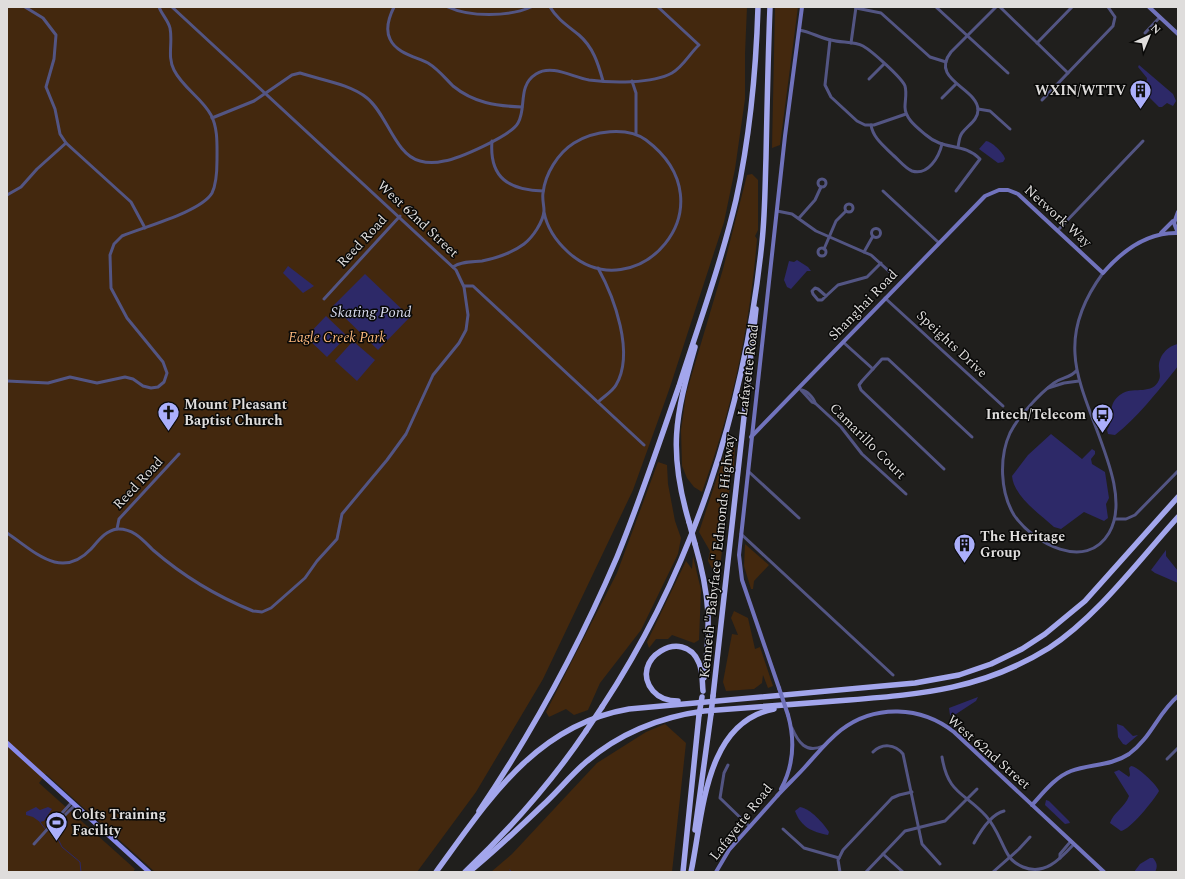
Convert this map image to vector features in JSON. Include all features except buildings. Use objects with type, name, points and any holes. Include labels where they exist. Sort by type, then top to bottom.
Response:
[{"type":"highway","points":[[471,825],[545,704],[601,593],[638,503],[706,308],[731,221],[744,157],[753,92],[758,7]]},
{"type":"highway","points":[[465,872],[505,833],[534,800],[586,731],[602,707],[628,666],[659,607],[686,548],[707,493],[722,446],[740,379],[751,323],[762,242],[770,7]]},
{"type":"highway","name":"Kenneth \"Babyface\" Edmonds Highway","points":[[691,872],[711,714],[754,333],[762,242]]},
{"type":"highway","name":"Kenneth \"Babyface\" Edmonds Highway","points":[[683,872],[699,715],[708,645],[709,615],[706,585],[677,471],[676,426],[681,398],[706,308]]},
{"type":"highway","points":[[436,872],[500,787],[527,759],[560,735],[587,721],[611,713],[639,708],[937,680],[999,661],[1038,640],[1071,614],[1178,497]]},
{"type":"highway","points":[[469,872],[516,831],[586,762],[630,732],[658,721],[686,714],[937,692],[980,680],[1014,666],[1048,648],[1086,618],[1178,517]]},
{"type":"highway","points":[[702,694],[700,664],[688,650],[680,647],[668,647],[657,653],[650,660],[647,672],[649,684],[656,694],[666,700],[677,701],[749,696],[778,696]]},
{"type":"highway","points":[[691,872],[706,795],[718,755],[724,743],[736,728],[752,716],[768,710],[798,704]]},
{"type":"main road","points":[[7,743],[149,872]]},
{"type":"street","points":[[25,7],[43,18],[56,35],[54,60],[46,87],[55,108],[60,134],[66,144],[131,202],[145,228]]},
{"type":"street","points":[[7,381],[48,383],[70,377],[97,383],[125,376],[147,388],[155,388],[162,384],[166,375],[165,365],[127,318],[114,296],[111,286],[110,259],[114,244],[122,236],[145,228],[196,206],[210,194],[215,185],[217,156],[216,131],[212,118],[201,102],[182,83],[174,69],[170,54],[170,27],[159,7]]},
{"type":"street","name":"West 62nd Street","points":[[172,7],[400,216],[453,267],[460,275],[464,286]]},
{"type":"street","points":[[394,7],[388,30],[389,39],[395,46],[431,65],[459,90],[474,99],[497,106],[522,106]]},
{"type":"street","points":[[448,7],[464,13],[476,14],[512,12],[531,7]]},
{"type":"street","points":[[550,7],[557,17],[585,42],[596,59],[603,80]]},
{"type":"street","points":[[212,118],[252,102],[296,73],[351,88],[360,92],[375,105],[404,153],[420,161],[435,162],[449,160],[492,141],[515,127],[520,118],[524,91],[527,83],[533,76],[543,71],[554,71],[585,79],[632,81],[655,78],[673,72],[699,45],[658,7]]},
{"type":"street","name":"Lafayette Road","points":[[717,872],[728,850],[777,796],[786,781],[792,761],[793,743],[788,715],[742,579],[739,558],[777,211],[802,7]]},
{"type":"street","points":[[851,43],[856,7],[881,12],[930,57],[946,62]]},
{"type":"street","points":[[936,7],[1008,73]]},
{"type":"street","points":[[958,147],[962,134],[975,119],[978,109],[974,99],[956,84],[948,74],[946,62],[951,53],[996,7]]},
{"type":"street","points":[[1000,7],[1068,73]]},
{"type":"street","points":[[1037,43],[1072,7]]},
{"type":"street","points":[[1042,100],[1114,26],[1115,17],[1108,7]]},
{"type":"street","points":[[1150,7],[1178,34]]},
{"type":"street","points":[[1144,32],[1160,17]]},
{"type":"street","points":[[799,30],[810,32],[830,40],[863,46],[904,84],[906,114],[911,121],[927,136],[942,144],[970,150],[980,159],[956,191]]},
{"type":"street","points":[[830,40],[824,82],[826,91],[857,121],[865,125],[871,125],[906,114]]},
{"type":"street","points":[[869,80],[884,64]]},
{"type":"street","points":[[632,81],[636,93],[636,134]]},
{"type":"street","points":[[942,98],[956,84]]},
{"type":"street","points":[[978,109],[990,111],[1010,129]]},
{"type":"street","points":[[871,125],[878,140],[912,171],[921,171],[928,167],[938,156],[942,144]]},
{"type":"street","points":[[599,133],[636,134],[662,153],[674,171],[681,194],[680,210],[678,221],[667,242],[651,258],[624,268],[598,268],[580,261],[564,249],[552,233],[544,212],[543,191],[552,168],[566,150],[576,142],[599,133]]},
{"type":"street","points":[[492,141],[491,155],[493,164],[503,180],[518,187],[543,191]]},
{"type":"street","points":[[1058,230],[1143,142]]},
{"type":"street","points":[[7,195],[21,187],[37,169],[66,144]]},
{"type":"street","points":[[799,218],[815,200],[821,187]]},
{"type":"street","name":"Network Way","points":[[992,191],[1004,189],[1017,194],[1058,230],[1103,273]]},
{"type":"street","points":[[883,191],[938,242]]},
{"type":"street","name":"Shanghai Road","points":[[752,437],[800,389],[938,242],[992,191]]},
{"type":"street","points":[[777,211],[788,213],[799,218],[812,229],[864,252],[881,263],[892,274]]},
{"type":"street","points":[[824,249],[836,221],[846,211]]},
{"type":"street","points":[[453,267],[458,264],[496,257],[519,247],[533,234],[544,212]]},
{"type":"street","points":[[1161,234],[1174,220],[1178,212]]},
{"type":"street","name":"Reed Road","points":[[324,299],[400,216]]},
{"type":"street","points":[[1077,370],[1071,376],[1056,381],[1019,419],[1010,433],[1005,448],[1003,462],[1003,481],[1013,512],[1032,534],[1042,541],[1060,549],[1076,552],[1085,551],[1099,545],[1106,538],[1115,519],[1117,500],[1115,483],[1079,381],[1075,350],[1080,318],[1088,297],[1103,273],[1130,248],[1161,234],[1178,233],[1174,226],[1174,220]]},
{"type":"street","points":[[864,252],[873,236]]},
{"type":"street","points":[[826,296],[818,288],[812,291],[819,300],[826,296],[838,285],[867,277],[881,263]]},
{"type":"street","points":[[598,268],[616,310],[623,348],[622,364],[618,380],[613,389],[598,402]]},
{"type":"street","points":[[117,529],[125,529],[134,533],[174,568],[197,584],[253,611],[261,612],[271,608],[303,580],[317,561],[335,541],[339,535],[339,522],[342,514],[387,460],[406,434],[433,375],[460,343],[465,333],[468,315],[464,286],[474,286],[644,445]]},
{"type":"street","name":"Speights Drive","points":[[885,298],[1003,406]]},
{"type":"street","points":[[843,342],[872,369]]},
{"type":"street","points":[[944,469],[860,389],[860,383],[872,369],[883,358],[888,359],[972,437]]},
{"type":"street","points":[[1048,388],[1064,383],[1079,381]]},
{"type":"street","name":"Camarillo Court","points":[[800,389],[802,393],[841,427],[862,454],[906,494]]},
{"type":"street","name":"Reed Road","points":[[7,533],[48,561],[64,563],[80,558],[105,534],[117,529],[119,519],[179,454]]},
{"type":"street","points":[[748,471],[799,518]]},
{"type":"street","points":[[1115,519],[1126,519],[1135,515],[1178,471]]},
{"type":"street","points":[[741,534],[893,675]]},
{"type":"street","points":[[1032,805],[1055,781],[1065,774],[1115,761],[1134,750],[1147,737],[1166,709],[1178,696]]},
{"type":"street","name":"West 62nd Street","points":[[800,773],[826,744],[846,726],[869,715],[896,711],[923,715],[938,721],[954,732],[1104,872]]},
{"type":"street","points":[[789,720],[796,738],[804,746],[816,748],[826,744]]},
{"type":"street","points":[[873,752],[879,747],[888,745],[901,751],[906,761],[923,847],[940,864]]},
{"type":"street","points":[[1166,759],[1178,748]]},
{"type":"street","points":[[942,757],[948,780],[966,800],[979,809],[990,821],[1010,857],[1024,867],[1039,871],[1053,864],[1072,843]]},
{"type":"street","points":[[728,765],[724,773],[720,798],[750,827]]},
{"type":"street","points":[[777,796],[800,773]]},
{"type":"street","points":[[769,805],[779,798],[800,773]]},
{"type":"street","points":[[866,872],[904,832],[918,827],[945,821],[977,788]]},
{"type":"street","points":[[840,872],[839,858],[843,850],[892,798],[912,792]]},
{"type":"street","points":[[34,844],[54,823],[59,821],[73,803]]},
{"type":"street","points":[[974,843],[990,821],[998,813],[1004,811]]},
{"type":"street","points":[[783,830],[804,848],[839,858]]},
{"type":"street","points":[[993,872],[1030,837]]},
{"type":"street","points":[[883,854],[903,872]]},
{"type":"green space","name":"Eagle Creek Park","points":[[7,7],[747,7],[745,99],[735,169],[724,222],[669,390],[633,490],[543,679],[476,792],[417,872],[155,872],[46,774],[39,783],[135,869],[133,872],[7,872]]},
{"type":"green space","points":[[775,7],[798,7],[780,145],[772,148]]},
{"type":"green space","points":[[752,174],[758,180],[758,230],[755,236],[757,239],[750,304],[731,399],[713,461],[702,492],[694,487],[687,478],[682,466],[681,430],[686,394],[723,269],[747,175]]},
{"type":"green space","points":[[729,441],[735,442],[734,470],[731,478],[719,575],[715,574],[708,561],[710,551],[699,532]]},
{"type":"green space","points":[[658,462],[667,465],[668,484],[675,521],[681,538],[678,554],[641,630],[600,683],[588,710],[574,715],[566,709],[549,717],[546,712],[617,573]]},
{"type":"green space","points":[[745,544],[769,565],[754,581],[753,589],[751,589],[744,566]]},
{"type":"green space","points":[[693,556],[701,590],[699,640],[694,643],[672,635],[668,639],[656,639],[649,648],[647,642],[686,561],[692,569]]},
{"type":"green space","points":[[734,611],[748,618],[755,649],[760,647],[773,686],[768,688],[763,675],[762,683],[754,689],[726,691],[723,682],[732,634],[738,635],[731,618]]},
{"type":"green space","points":[[665,724],[686,743],[672,872],[491,872],[512,854],[597,763],[646,732]]},
{"type":"water","points":[[1139,65],[1173,94],[1176,101],[1173,106],[1167,103],[1162,107],[1159,107],[1145,93],[1147,78],[1138,67]]},
{"type":"water","points":[[986,141],[994,145],[1000,151],[1005,159],[1003,162],[998,163],[979,149]]},
{"type":"water","points":[[797,260],[808,267],[811,271],[807,271],[791,289],[787,287],[784,280],[789,261],[794,262]]},
{"type":"water","points":[[288,266],[314,286],[303,293],[283,273]]},
{"type":"water","name":"Skating Pond","points":[[365,274],[410,317],[378,350],[333,306]]},
{"type":"water","points":[[326,316],[347,336],[327,357],[306,337]]},
{"type":"water","points":[[353,341],[375,360],[357,381],[335,361]]},
{"type":"water","points":[[1178,344],[1178,366],[1175,370],[1131,421],[1115,435],[1108,434],[1107,430],[1111,421],[1112,406],[1117,397],[1127,391],[1148,389],[1156,385],[1160,378],[1159,364],[1162,356],[1170,347]]},
{"type":"water","points":[[1051,434],[1082,459],[1092,449],[1095,451],[1095,454],[1091,459],[1092,464],[1105,472],[1109,498],[1106,504],[1108,518],[1104,521],[1084,512],[1061,529],[1054,527],[1028,504],[1017,491],[1012,476],[1028,455]]},
{"type":"water","points":[[1166,550],[1166,556],[1178,571],[1178,583],[1151,570]]},
{"type":"water","points":[[978,697],[976,701],[953,716],[950,715],[949,708]]},
{"type":"water","points":[[1117,724],[1123,726],[1133,736],[1138,735],[1126,745],[1123,744],[1118,737]]},
{"type":"water","points":[[1131,766],[1138,769],[1146,776],[1159,791],[1136,820],[1130,826],[1121,831],[1110,823],[1129,796],[1114,772],[1119,770],[1129,777],[1129,768]]},
{"type":"water","points":[[1046,800],[1049,801],[1070,823],[1065,824],[1045,805]]},
{"type":"water","points":[[36,807],[40,810],[48,807],[52,809],[44,821],[40,822],[33,817],[26,815],[26,812]]},
{"type":"water","points":[[800,807],[808,810],[816,817],[829,832],[828,835],[808,828],[800,821],[795,811]]},
{"type":"water","points":[[1150,858],[1153,858],[1156,863],[1157,868],[1155,872],[1134,872],[1140,864]]},
{"type":"waterway","points":[[40,822],[46,830]]},
{"type":"waterway","points":[[52,834],[58,839],[62,847],[80,862],[81,872]]},
{"type":"place","name":"WXIN/WTTV","points":[[1141,110]]},
{"type":"place","name":"Mount Pleasant Baptist Church","points":[[168,432]]},
{"type":"place","name":"Intech/Telecom","points":[[1102,434]]},
{"type":"place","name":"The Heritage Group","points":[[965,564]]},
{"type":"place","name":"Colts Training Facility","points":[[56,842]]}]
